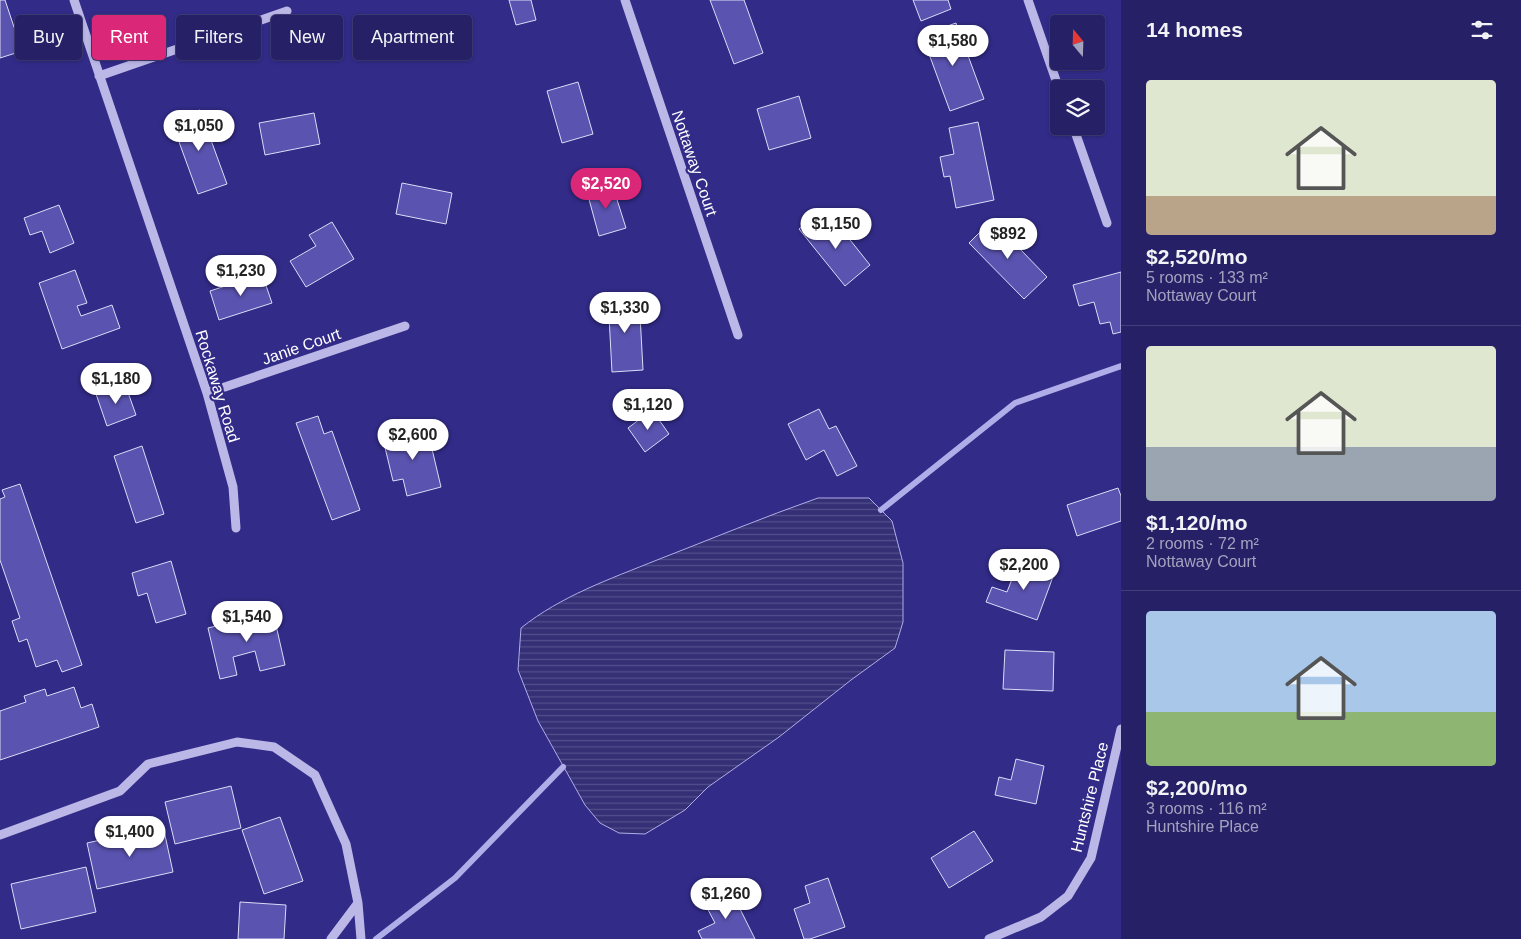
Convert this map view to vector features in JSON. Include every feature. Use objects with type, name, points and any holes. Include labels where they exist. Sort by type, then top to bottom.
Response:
[{"type":"street","name":"Rockaway Road","points":[[74,0],[206,393],[233,487],[236,528]]},
{"type":"street","name":"Nottaway Court","points":[[625,0],[738,335]]},
{"type":"street","points":[[1028,0],[1056,80]]},
{"type":"street","points":[[99,76],[288,11]]},
{"type":"street","points":[[1076,135],[1107,223]]},
{"type":"street","name":"Janie Court","points":[[206,393],[405,326]]},
{"type":"street","name":"Huntshire Place","points":[[989,939],[1041,917],[1068,896],[1091,858],[1121,729]]},
{"type":"street","points":[[0,835],[120,791],[148,764],[237,742],[274,747],[315,775],[346,844],[358,903],[361,939]]},
{"type":"street","points":[[331,939],[358,903]]},
{"type":"shaded area","points":[[818,498],[869,498],[892,521],[903,563],[903,622],[895,648],[779,737],[708,787],[685,810],[645,834],[619,833],[600,823],[585,805],[538,721],[518,670],[521,628],[569,597],[604,581]]},
{"type":"building","points":[[0,0],[5,0],[15,30],[15,53],[0,58]]},
{"type":"building","points":[[509,0],[531,0],[536,20],[516,25]]},
{"type":"building","points":[[710,0],[744,0],[763,53],[734,64]]},
{"type":"building","points":[[913,0],[948,0],[951,9],[921,21]]},
{"type":"building","points":[[956,23],[984,99],[950,111],[922,35]]},
{"type":"building","points":[[578,82],[593,134],[562,143],[547,91]]},
{"type":"building","points":[[799,96],[811,138],[769,150],[757,109]]},
{"type":"building","points":[[200,110],[227,184],[198,194],[171,120]]},
{"type":"building","points":[[314,113],[320,144],[265,155],[259,123]]},
{"type":"building","points":[[978,122],[994,200],[956,208],[950,176],[944,177],[940,157],[954,154],[949,128]]},
{"type":"building","points":[[402,183],[452,193],[446,224],[396,214]]},
{"type":"building","points":[[612,184],[626,228],[599,236],[587,192]]},
{"type":"building","points":[[59,205],[74,243],[50,253],[42,231],[30,235],[24,218]]},
{"type":"building","points":[[813,217],[824,230],[835,221],[870,265],[845,286],[799,229]]},
{"type":"building","points":[[992,220],[1047,277],[1024,299],[969,243]]},
{"type":"building","points":[[332,222],[354,259],[306,287],[290,261],[316,246],[309,235]]},
{"type":"building","points":[[75,270],[87,303],[77,306],[81,316],[112,305],[120,328],[62,349],[39,283]]},
{"type":"building","points":[[1121,272],[1121,332],[1113,334],[1110,322],[1100,324],[1094,302],[1079,306],[1073,285]]},
{"type":"building","points":[[262,274],[272,303],[219,320],[210,291]]},
{"type":"building","points":[[639,296],[643,370],[612,372],[608,298]]},
{"type":"building","points":[[125,384],[136,415],[107,426],[96,394]]},
{"type":"building","points":[[819,409],[829,429],[836,426],[857,466],[837,476],[824,450],[806,460],[788,424]]},
{"type":"building","points":[[652,410],[669,434],[645,452],[628,428]]},
{"type":"building","points":[[318,416],[324,434],[332,431],[360,510],[332,520],[296,423]]},
{"type":"building","points":[[427,428],[441,487],[407,496],[403,479],[393,481],[383,439]]},
{"type":"building","points":[[142,446],[164,514],[136,523],[114,456]]},
{"type":"building","points":[[20,484],[82,665],[62,672],[57,660],[36,667],[27,639],[19,642],[12,621],[20,618],[0,560],[0,499],[5,497],[2,490]]},
{"type":"building","points":[[1118,488],[1121,496],[1121,521],[1077,536],[1067,505]]},
{"type":"building","points":[[171,561],[186,614],[156,623],[147,593],[138,596],[132,573]]},
{"type":"building","points":[[1019,561],[1054,574],[1037,620],[986,602],[992,587],[1007,592]]},
{"type":"building","points":[[273,612],[285,665],[260,671],[255,651],[233,657],[237,675],[220,679],[208,628]]},
{"type":"building","points":[[1005,650],[1054,652],[1053,691],[1003,689]]},
{"type":"building","points":[[74,687],[81,708],[92,704],[99,727],[0,760],[0,711],[26,702],[24,696],[45,689],[47,696]]},
{"type":"building","points":[[1016,759],[1044,766],[1036,804],[995,795],[999,777],[1011,780]]},
{"type":"building","points":[[231,786],[241,828],[175,844],[165,802]]},
{"type":"building","points":[[280,817],[303,881],[264,894],[242,830]]},
{"type":"building","points":[[163,826],[173,872],[97,889],[87,843]]},
{"type":"building","points":[[974,831],[993,861],[949,888],[931,858]]},
{"type":"building","points":[[86,867],[96,912],[21,929],[11,884]]},
{"type":"building","points":[[828,878],[845,927],[810,939],[804,939],[794,909],[810,903],[805,886]]},
{"type":"building","points":[[731,891],[755,939],[702,939],[698,931],[715,923],[705,904]]},
{"type":"building","points":[[240,902],[286,905],[284,939],[238,939]]},
{"type":"waterway","points":[[881,510],[1015,403],[1121,366]]},
{"type":"waterway","points":[[376,939],[455,878],[563,767]]}]
